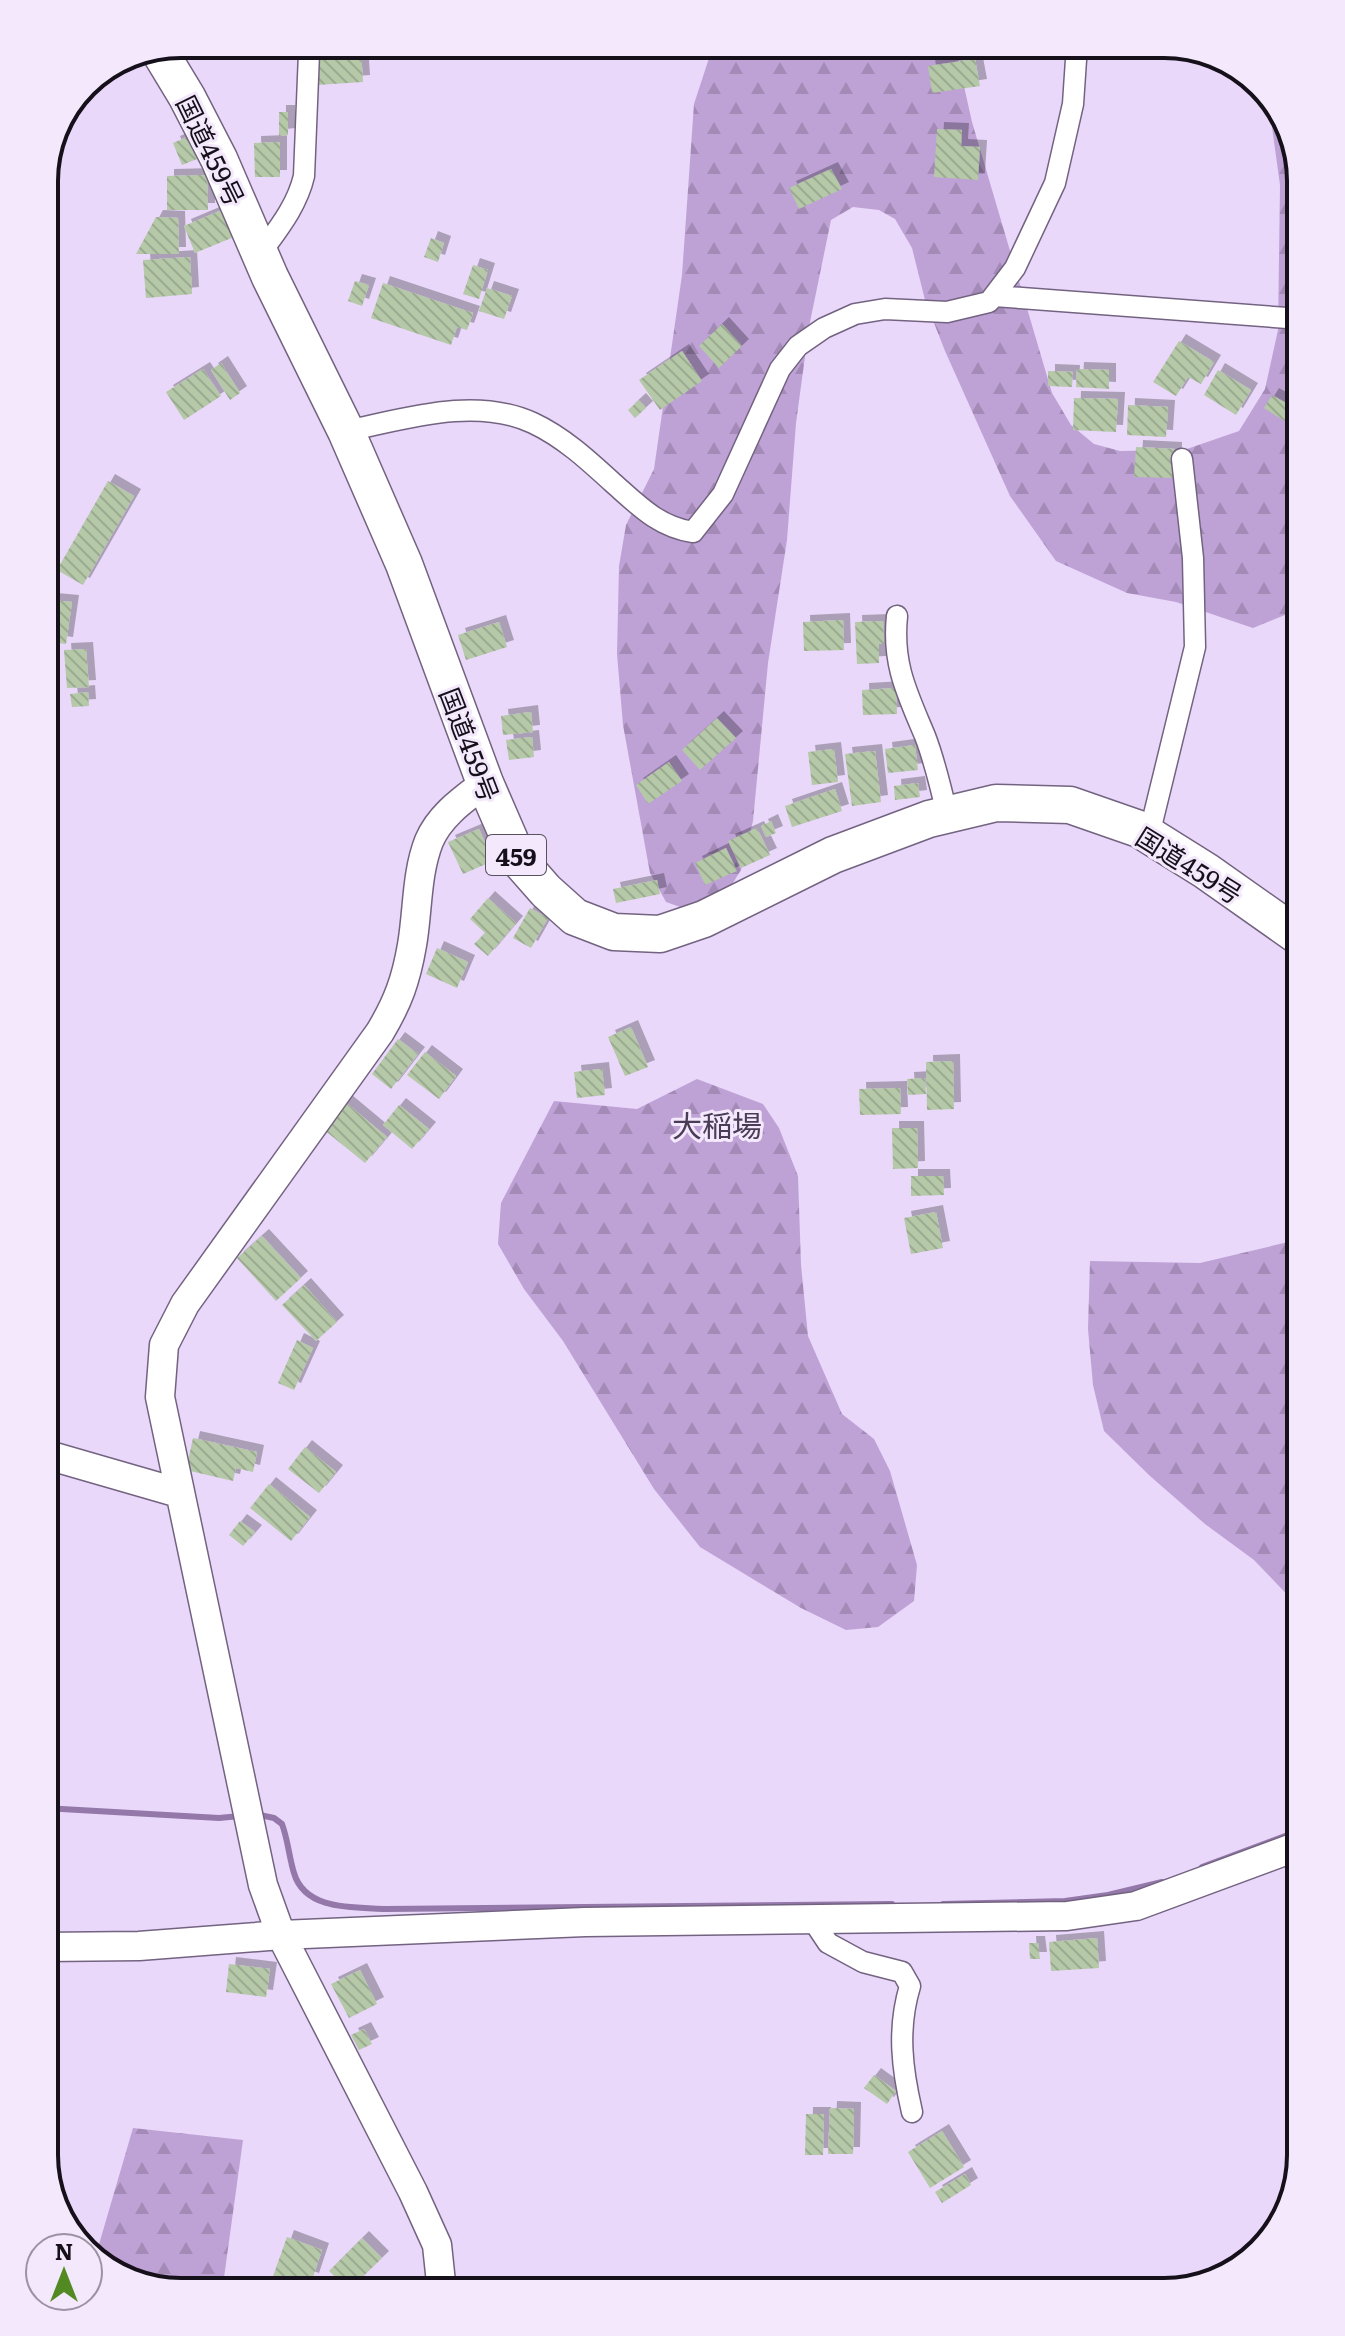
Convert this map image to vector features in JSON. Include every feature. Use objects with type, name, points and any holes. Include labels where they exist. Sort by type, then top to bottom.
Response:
[{"type":"highway","name":"国道459号","points":[[164,59],[219,159],[260,254],[346,431],[404,564],[485,783],[518,859],[575,917],[614,932],[660,934],[704,919],[833,855],[929,819],[996,803],[1070,805],[1139,829],[1287,928]]},
{"type":"street","points":[[260,254],[286,219],[301,191],[309,58]]},
{"type":"street","points":[[346,431],[465,410],[499,412],[533,423],[577,451],[647,514],[676,530],[693,532],[723,494],[780,369],[798,346],[824,328],[855,314],[885,309],[947,312],[989,302],[994,296],[1015,268],[1055,183],[1073,104],[1076,58]]},
{"type":"street","points":[[994,296],[1287,318]]},
{"type":"street","points":[[1149,835],[1195,647],[1193,558],[1182,459]]},
{"type":"street","points":[[897,616],[894,644],[900,672],[937,770],[947,814]]},
{"type":"street","points":[[441,2278],[437,2245],[281,1935],[263,1885],[160,1397],[164,1345],[185,1304],[399,1001],[412,946],[421,869],[430,839],[446,814],[485,783]]},
{"type":"street","points":[[58,1458],[179,1493]]},
{"type":"street","points":[[58,1947],[139,1946],[281,1935],[585,1922],[1067,1916],[1136,1906],[1287,1850]]},
{"type":"street","points":[[812,1919],[828,1943],[863,1962],[902,1972],[910,1986],[902,2011],[902,2069],[912,2112]]},
{"type":"green space","points":[[709,58],[958,58],[972,122],[1052,393],[1071,425],[1094,444],[1120,451],[1184,450],[1239,431],[1265,389],[1278,330],[1280,185],[1271,122],[1285,157],[1287,181],[1287,614],[1253,628],[1176,602],[1127,593],[1056,561],[1010,496],[945,351],[925,300],[912,248],[895,219],[879,210],[853,207],[831,220],[809,327],[796,423],[787,540],[768,663],[753,821],[741,870],[721,902],[686,909],[666,902],[650,873],[623,725],[617,654],[619,566],[626,525],[654,469],[682,275],[694,104]]},
{"type":"green space","points":[[697,1079],[763,1104],[779,1128],[798,1176],[801,1265],[808,1336],[842,1414],[874,1439],[890,1471],[917,1565],[914,1601],[878,1627],[846,1630],[801,1608],[700,1547],[654,1489],[563,1341],[524,1289],[498,1244],[501,1203],[554,1101],[637,1109]]},
{"type":"green space","points":[[1287,1242],[1287,1594],[1254,1560],[1205,1524],[1104,1431],[1093,1385],[1088,1329],[1090,1261],[1200,1263]]},
{"type":"green space","points":[[133,2128],[243,2140],[224,2278],[157,2276],[104,2251],[103,2232]]},
{"type":"building","points":[[315,58],[361,58],[363,82],[317,85]]},
{"type":"building","points":[[975,59],[980,86],[932,93],[928,66]]},
{"type":"building","points":[[279,112],[288,112],[288,135],[279,136]]},
{"type":"building","points":[[937,129],[962,130],[961,146],[980,147],[978,180],[934,177]]},
{"type":"building","points":[[187,137],[197,159],[182,165],[173,143]]},
{"type":"building","points":[[280,142],[280,177],[255,177],[254,143]]},
{"type":"building","points":[[831,169],[842,189],[799,209],[789,188]]},
{"type":"building","points":[[207,175],[208,210],[167,210],[167,176]]},
{"type":"building","points":[[222,210],[234,237],[195,253],[184,226]]},
{"type":"building","points":[[156,217],[178,218],[179,254],[136,254]]},
{"type":"building","points":[[431,238],[444,243],[438,262],[424,257]]},
{"type":"building","points":[[190,257],[192,294],[146,298],[143,260]]},
{"type":"building","points":[[473,265],[488,270],[479,299],[463,294]]},
{"type":"building","points":[[355,281],[369,285],[362,306],[348,301]]},
{"type":"building","points":[[383,283],[473,313],[467,330],[457,327],[451,345],[371,318]]},
{"type":"building","points":[[487,288],[512,296],[504,319],[479,311]]},
{"type":"building","points":[[722,324],[742,346],[719,368],[699,346]]},
{"type":"building","points":[[1179,341],[1214,362],[1201,384],[1188,377],[1176,396],[1153,382]]},
{"type":"building","points":[[682,351],[702,381],[660,410],[639,380]]},
{"type":"building","points":[[221,363],[240,393],[230,400],[211,370]]},
{"type":"building","points":[[203,369],[221,396],[184,420],[166,392]]},
{"type":"building","points":[[1077,369],[1109,370],[1109,389],[1076,387]]},
{"type":"building","points":[[1218,370],[1251,390],[1236,415],[1204,395]]},
{"type":"building","points":[[1048,371],[1073,372],[1072,387],[1048,386]]},
{"type":"building","points":[[1272,395],[1287,403],[1287,420],[1286,422],[1264,408]]},
{"type":"building","points":[[1074,398],[1118,399],[1116,432],[1073,430]]},
{"type":"building","points":[[639,400],[646,408],[635,418],[628,410]]},
{"type":"building","points":[[1128,405],[1168,407],[1166,437],[1127,435]]},
{"type":"building","points":[[1136,447],[1175,449],[1174,478],[1134,477]]},
{"type":"building","points":[[108,481],[134,496],[83,585],[58,568]]},
{"type":"building","points":[[58,601],[72,602],[66,644],[58,643]]},
{"type":"building","points":[[843,620],[844,650],[804,651],[803,622]]},
{"type":"building","points":[[883,621],[884,644],[879,644],[879,663],[857,664],[855,622]]},
{"type":"building","points":[[499,622],[507,647],[466,660],[458,635]]},
{"type":"building","points":[[86,649],[89,687],[67,688],[64,650]]},
{"type":"building","points":[[896,688],[897,714],[863,715],[862,690]]},
{"type":"building","points":[[88,692],[89,706],[72,707],[70,694]]},
{"type":"building","points":[[531,712],[533,732],[503,735],[501,716]]},
{"type":"building","points":[[717,718],[736,738],[700,770],[682,750]]},
{"type":"building","points":[[532,737],[534,757],[509,760],[506,740]]},
{"type":"building","points":[[915,745],[918,770],[888,773],[885,749]]},
{"type":"building","points":[[834,749],[838,782],[812,785],[808,752]]},
{"type":"building","points":[[875,751],[881,802],[852,806],[845,754]]},
{"type":"building","points":[[669,762],[682,781],[648,804],[636,785]]},
{"type":"building","points":[[918,783],[920,797],[895,800],[894,786]]},
{"type":"building","points":[[835,789],[842,811],[792,827],[785,806]]},
{"type":"building","points":[[771,821],[776,833],[766,837],[761,826]]},
{"type":"building","points":[[757,828],[770,855],[741,868],[728,841]]},
{"type":"building","points":[[479,829],[493,861],[463,874],[448,842]]},
{"type":"building","points":[[726,848],[737,871],[705,885],[695,863]]},
{"type":"building","points":[[657,880],[660,894],[616,903],[613,889]]},
{"type":"building","points":[[488,898],[516,923],[488,956],[474,944],[485,933],[470,919]]},
{"type":"building","points":[[530,908],[548,918],[531,948],[513,938]]},
{"type":"building","points":[[437,948],[468,962],[457,988],[426,974]]},
{"type":"building","points":[[631,1027],[648,1067],[625,1076],[608,1037]]},
{"type":"building","points":[[398,1039],[418,1054],[391,1089],[372,1074]]},
{"type":"building","points":[[425,1052],[456,1076],[439,1099],[407,1075]]},
{"type":"building","points":[[953,1061],[954,1109],[927,1110],[926,1062]]},
{"type":"building","points":[[602,1069],[605,1095],[577,1098],[574,1072]]},
{"type":"building","points":[[925,1078],[926,1094],[908,1095],[907,1079]]},
{"type":"building","points":[[900,1088],[901,1114],[860,1115],[859,1089]]},
{"type":"building","points":[[345,1102],[387,1137],[365,1163],[323,1129]]},
{"type":"building","points":[[399,1105],[429,1129],[412,1149],[383,1125]]},
{"type":"building","points":[[892,1128],[917,1128],[918,1168],[893,1169]]},
{"type":"building","points":[[911,1176],[943,1176],[944,1195],[911,1196]]},
{"type":"building","points":[[936,1212],[943,1248],[911,1254],[904,1218]]},
{"type":"building","points":[[262,1236],[301,1278],[276,1301],[237,1258]]},
{"type":"building","points":[[304,1285],[337,1322],[316,1341],[282,1305]]},
{"type":"building","points":[[297,1340],[313,1348],[294,1390],[278,1383]]},
{"type":"building","points":[[193,1438],[257,1452],[253,1472],[236,1468],[233,1481],[186,1470]]},
{"type":"building","points":[[305,1447],[336,1472],[319,1493],[288,1469]]},
{"type":"building","points":[[269,1484],[310,1517],[291,1541],[250,1508]]},
{"type":"building","points":[[240,1521],[255,1532],[243,1546],[229,1535]]},
{"type":"building","points":[[1097,1938],[1099,1968],[1051,1971],[1049,1942]]},
{"type":"building","points":[[1029,1943],[1038,1943],[1040,1959],[1030,1959]]},
{"type":"building","points":[[229,1964],[270,1969],[266,1997],[226,1992]]},
{"type":"building","points":[[360,1970],[377,2004],[349,2018],[331,1984]]},
{"type":"building","points":[[364,2029],[372,2044],[359,2050],[351,2035]]},
{"type":"building","points":[[874,2075],[896,2091],[887,2104],[864,2088]]},
{"type":"building","points":[[830,2108],[854,2109],[853,2154],[828,2154]]},
{"type":"building","points":[[806,2114],[824,2114],[823,2155],[805,2155]]},
{"type":"building","points":[[942,2131],[964,2167],[930,2188],[908,2152]]},
{"type":"building","points":[[965,2174],[971,2185],[942,2203],[935,2192]]},
{"type":"building","points":[[287,2237],[322,2250],[313,2278],[272,2278]]},
{"type":"building","points":[[362,2238],[382,2258],[361,2278],[336,2278],[329,2271]]},
{"type":"waterway","points":[[58,1809],[219,1818],[240,1816]]},
{"type":"waterway","points":[[255,1814],[274,1818],[282,1824],[300,1885],[320,1901],[346,1907],[892,1904]]},
{"type":"waterway","points":[[1202,1867],[1287,1835]]},
{"type":"waterway","points":[[943,1904],[1065,1901],[1162,1882]]},
{"type":"district","name":"大稲場","points":[[717,1124]]}]
